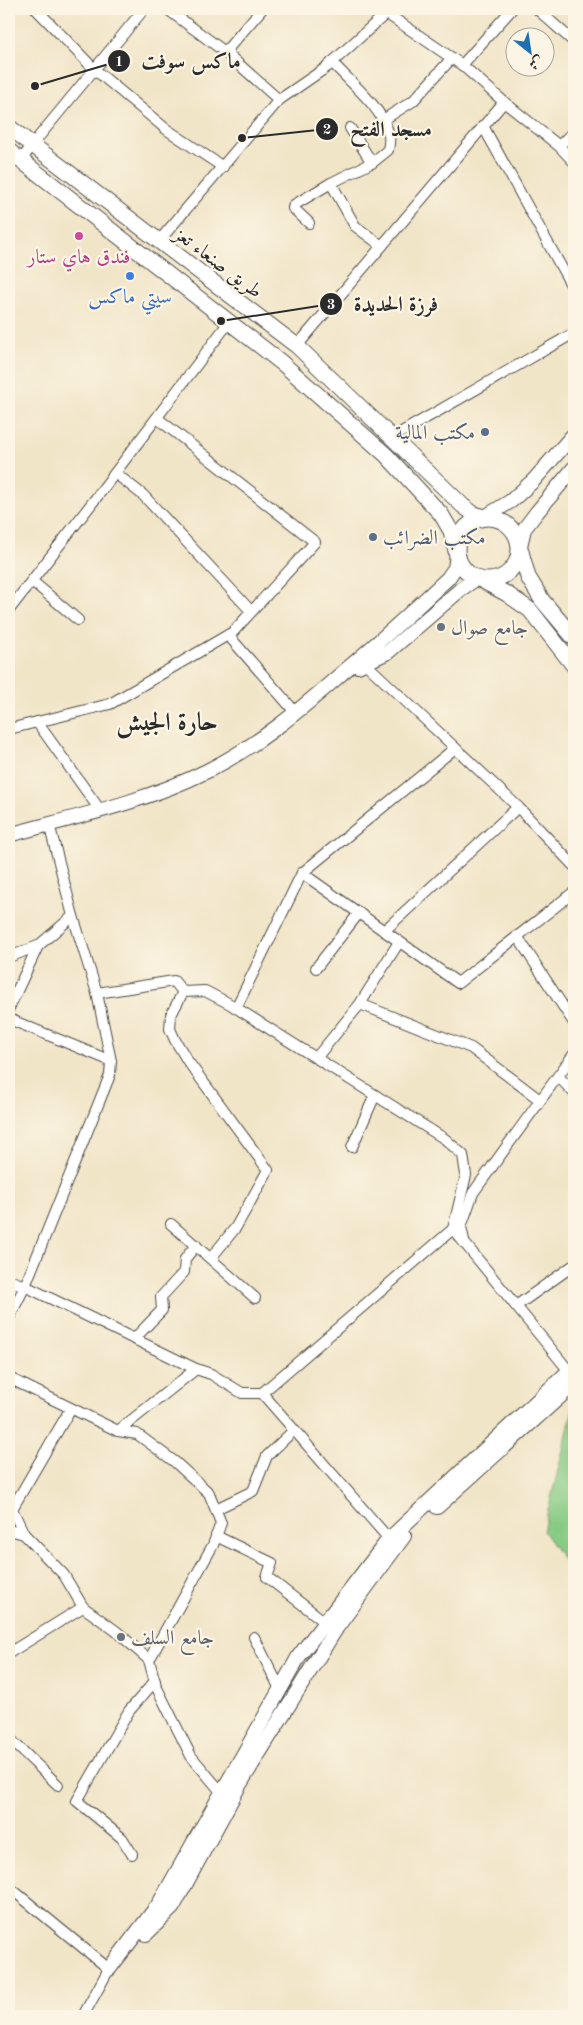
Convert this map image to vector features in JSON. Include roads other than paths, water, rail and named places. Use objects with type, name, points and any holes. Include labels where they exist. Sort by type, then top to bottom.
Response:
[{"type":"highway","name":"طريق صنعاء تعز","points":[[9,127],[297,346],[463,506],[474,514],[485,517]]},
{"type":"highway","name":"طريق صنعاء تعز","points":[[9,151],[282,363],[386,454],[441,514],[451,531],[457,554]]},
{"type":"highway","points":[[574,638],[542,600],[528,577],[518,537],[512,528],[496,518],[485,517],[471,523],[460,534],[457,544],[457,554],[461,565],[468,573],[507,594],[530,610],[574,666]]},
{"type":"highway","points":[[477,578],[498,579],[507,574],[519,557],[520,546]]},
{"type":"main road","points":[[485,517],[512,501],[534,480],[574,434]]},
{"type":"main road","points":[[520,546],[524,529],[574,468]]},
{"type":"main road","points":[[9,835],[100,810],[176,785],[238,754],[272,732],[381,641],[448,578],[455,568],[457,554]]},
{"type":"main road","points":[[344,672],[388,652],[477,578]]},
{"type":"main road","points":[[109,1969],[159,1904],[299,1656],[389,1539],[573,1374]]},
{"type":"main road","points":[[109,1969],[173,1907],[240,1784],[337,1627],[400,1540],[573,1374]]},
{"type":"street","points":[[36,9],[94,69],[166,129],[223,168]]},
{"type":"street","points":[[21,160],[144,9]]},
{"type":"street","points":[[166,9],[225,52],[279,100]]},
{"type":"street","points":[[225,52],[262,9]]},
{"type":"street","points":[[462,65],[512,9]]},
{"type":"street","points":[[537,9],[574,42]]},
{"type":"street","points":[[159,241],[279,100],[332,62],[386,11],[462,65],[559,146],[574,162]]},
{"type":"street","points":[[383,120],[413,101],[452,58]]},
{"type":"street","points":[[309,222],[293,208],[331,183],[372,163],[388,150],[390,137],[383,120],[365,96],[332,62]]},
{"type":"street","points":[[297,346],[504,102]]},
{"type":"street","points":[[483,126],[574,290]]},
{"type":"street","points":[[350,128],[372,163]]},
{"type":"street","points":[[559,146],[574,131]]},
{"type":"street","points":[[331,183],[355,226],[382,246]]},
{"type":"street","points":[[9,610],[115,474],[229,322]]},
{"type":"street","points":[[393,437],[574,333]]},
{"type":"street","points":[[9,730],[110,704],[233,632],[314,542],[157,418]]},
{"type":"street","points":[[115,474],[143,495],[251,611]]},
{"type":"street","points":[[32,581],[78,620]]},
{"type":"street","points":[[228,635],[296,713]]},
{"type":"street","points":[[364,663],[518,807],[574,866]]},
{"type":"street","points":[[37,722],[100,810]]},
{"type":"street","points":[[236,1008],[302,873],[454,748]]},
{"type":"street","points":[[384,931],[518,807]]},
{"type":"street","points":[[9,1318],[25,1286],[110,1075],[111,1061],[97,993],[73,916],[49,824]]},
{"type":"street","points":[[302,873],[458,983],[574,892]]},
{"type":"street","points":[[316,968],[359,913]]},
{"type":"street","points":[[9,957],[38,946],[73,916]]},
{"type":"street","points":[[518,936],[574,1023]]},
{"type":"street","points":[[316,1058],[360,1004],[399,942]]},
{"type":"street","points":[[9,1008],[38,946]]},
{"type":"street","points":[[97,993],[174,981],[183,992]]},
{"type":"street","points":[[9,1280],[210,1374],[242,1393],[262,1394],[453,1228],[466,1175],[463,1155],[445,1139],[236,1008],[205,991],[183,992]]},
{"type":"street","points":[[183,992],[171,1015],[170,1029],[174,1040],[268,1170],[236,1227],[211,1258]]},
{"type":"street","points":[[360,1004],[471,1048],[540,1100]]},
{"type":"street","points":[[9,1019],[111,1061]]},
{"type":"street","points":[[466,1244],[461,1227],[473,1193],[574,1054]]},
{"type":"street","points":[[558,1076],[574,1093]]},
{"type":"street","points":[[352,1147],[375,1095]]},
{"type":"street","points":[[171,1224],[255,1298]]},
{"type":"street","points":[[453,1228],[573,1374]]},
{"type":"street","points":[[134,1339],[162,1310],[161,1297],[184,1272],[186,1259],[196,1245]]},
{"type":"street","points":[[516,1306],[574,1265]]},
{"type":"street","points":[[118,1431],[196,1369]]},
{"type":"street","points":[[9,1378],[118,1431],[137,1434],[175,1462],[209,1493],[221,1522],[216,1536],[149,1660]]},
{"type":"street","points":[[262,1394],[389,1539]]},
{"type":"street","points":[[71,1408],[12,1509],[24,1534],[64,1575],[83,1607],[116,1631],[149,1660],[154,1681],[191,1756],[222,1793]]},
{"type":"street","points":[[216,1509],[254,1491],[267,1456],[294,1430]]},
{"type":"street","points":[[9,1530],[24,1534]]},
{"type":"street","points":[[216,1536],[272,1563],[267,1577],[325,1622]]},
{"type":"street","points":[[9,1652],[83,1607]]},
{"type":"street","points":[[254,1637],[280,1689]]},
{"type":"street","points":[[132,1854],[122,1838],[77,1801],[129,1711],[154,1681]]},
{"type":"street","points":[[9,1738],[58,1785]]},
{"type":"street","points":[[9,1887],[109,1969],[83,2016]]},
{"type":"place","name":"ماكس سوفت","points":[[35,86]]},
{"type":"place","name":"مسجد الفتح","points":[[242,138]]},
{"type":"place","name":"فندق هاي ستار","points":[[79,236]]},
{"type":"place","name":"سيتي ماكس","points":[[130,276]]},
{"type":"place","name":"فرزة الحديدة","points":[[221,321]]},
{"type":"place","name":"مكتب المالية","points":[[485,432]]},
{"type":"place","name":"مكتب الضرائب","points":[[373,537]]},
{"type":"place","name":"جامع صوال","points":[[441,627]]},
{"type":"place","name":"جامع السلف","points":[[121,1637]]},
{"type":"district","name":"حارة الجيش","points":[[167,721]]}]
